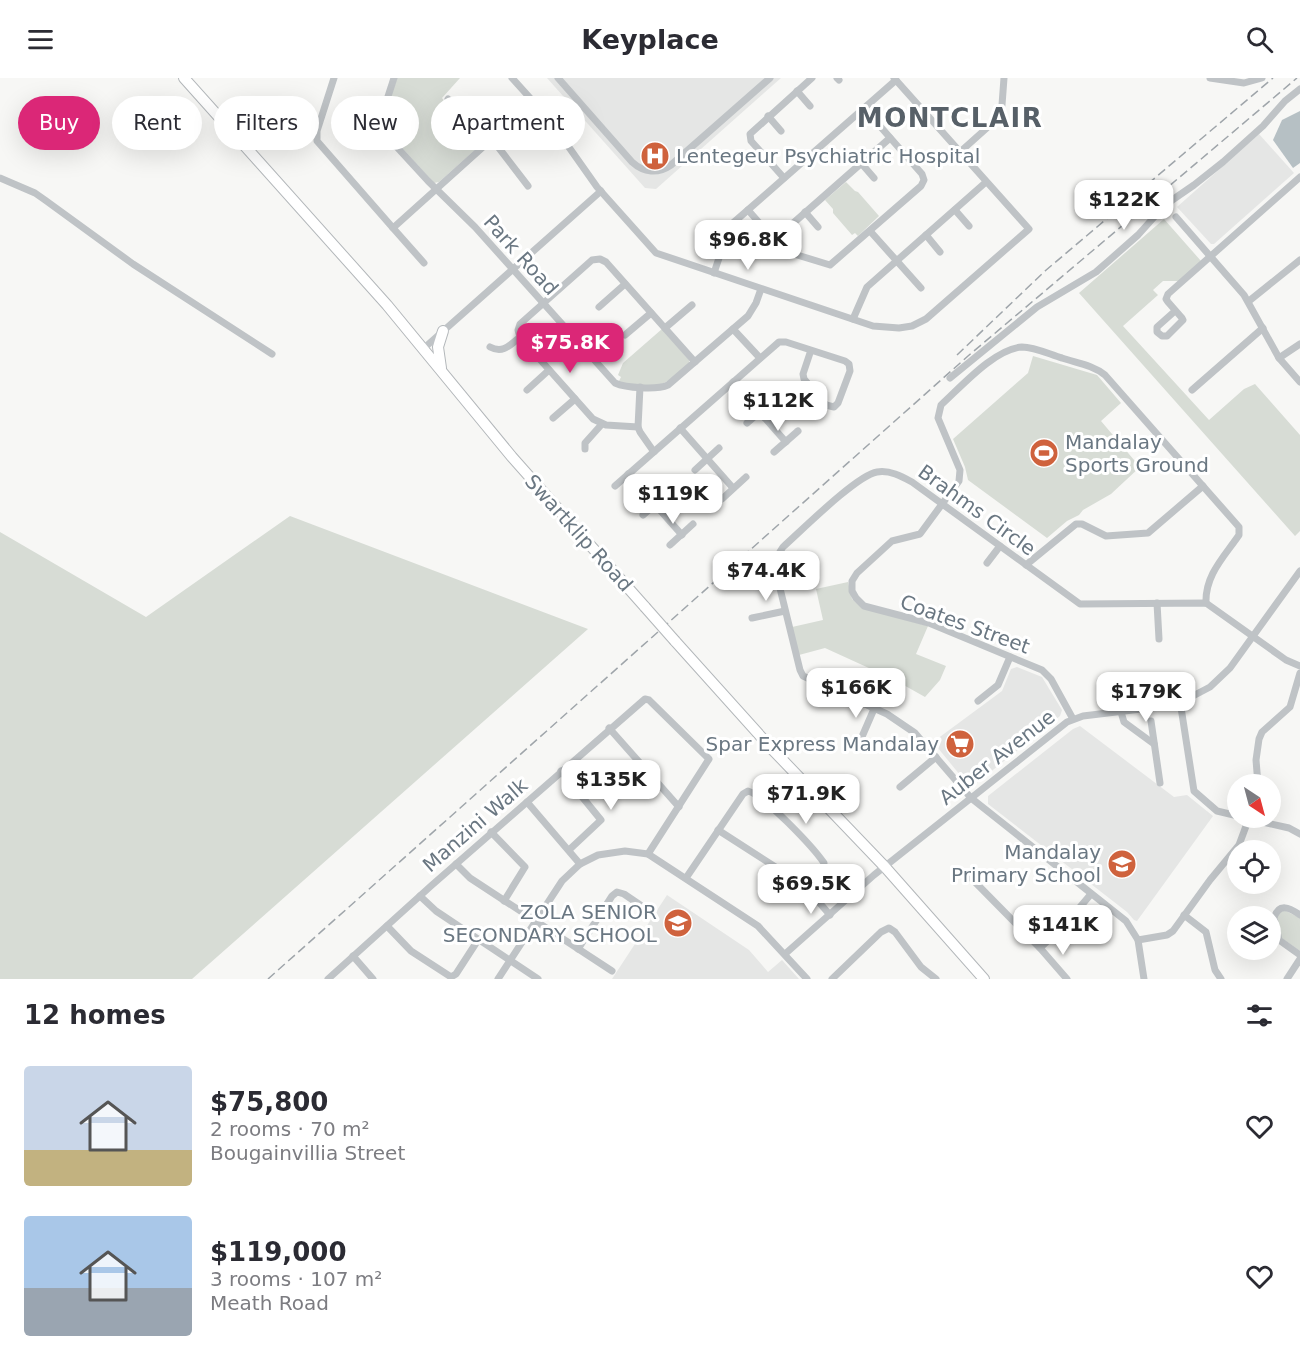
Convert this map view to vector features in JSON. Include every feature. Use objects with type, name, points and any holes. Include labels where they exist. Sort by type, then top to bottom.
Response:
[{"type":"main road","name":"Swartklip Road","points":[[184,78],[380,297],[512,457],[675,641],[885,867],[984,979]]},
{"type":"main road","points":[[442,372],[437,353],[438,340],[443,331]]},
{"type":"street","points":[[334,78],[316,131],[317,141],[424,263]]},
{"type":"street","name":"Park Road","points":[[394,78],[381,118],[382,129],[435,189],[475,227],[609,379],[618,385],[666,387],[752,310],[761,289]]},
{"type":"street","points":[[512,78],[549,119],[601,191],[656,253],[714,273],[761,289],[886,329],[919,323],[932,315],[1029,229],[895,79],[730,228],[714,273]]},
{"type":"street","points":[[558,78],[632,162],[645,170],[654,172],[671,165],[770,78]]},
{"type":"street","points":[[784,178],[750,139],[750,132],[812,78]]},
{"type":"street","points":[[960,152],[998,118],[1002,105],[1004,78]]},
{"type":"street","points":[[1210,78],[1244,83],[1262,78]]},
{"type":"street","points":[[950,378],[1037,306],[1096,272],[1138,235],[1154,215],[1214,169],[1263,126],[1285,101],[1300,89]]},
{"type":"street","points":[[797,91],[810,106]]},
{"type":"street","points":[[748,210],[786,252],[830,265],[870,231],[924,182],[922,174],[864,108]]},
{"type":"street","points":[[768,116],[781,131]]},
{"type":"street","points":[[774,240],[890,138]]},
{"type":"street","points":[[393,228],[479,150]]},
{"type":"street","points":[[500,150],[528,186]]},
{"type":"street","points":[[861,163],[874,178]]},
{"type":"street","points":[[1175,311],[1166,299],[1168,294],[1300,177]]},
{"type":"street","points":[[0,178],[45,200],[133,264],[272,354]]},
{"type":"street","points":[[853,319],[865,290],[986,182]]},
{"type":"street","points":[[423,349],[601,191]]},
{"type":"street","points":[[955,210],[969,226]]},
{"type":"street","points":[[805,212],[818,227]]},
{"type":"street","points":[[1176,217],[1249,301],[1279,358],[1300,382]]},
{"type":"street","points":[[870,231],[921,288]]},
{"type":"street","points":[[926,235],[940,252]]},
{"type":"street","points":[[638,427],[602,424],[593,419],[520,337],[518,330],[520,324],[595,259],[604,260],[695,362]]},
{"type":"street","points":[[1249,301],[1300,260]]},
{"type":"street","points":[[599,307],[625,284]]},
{"type":"street","points":[[664,328],[692,306]]},
{"type":"street","points":[[625,335],[651,313]]},
{"type":"street","points":[[733,328],[760,358]]},
{"type":"street","points":[[1192,390],[1263,328]]},
{"type":"street","points":[[490,347],[497,351],[502,350],[520,337]]},
{"type":"street","points":[[615,486],[760,358],[783,341],[845,361],[850,366],[838,403],[834,407],[826,405],[804,379],[803,375],[811,351]]},
{"type":"street","points":[[1279,358],[1300,344]]},
{"type":"street","points":[[942,504],[961,476],[938,418],[939,408],[996,357],[1022,347],[1100,371],[1238,526],[1240,531],[1209,578],[1206,603],[1286,660],[1300,666]]},
{"type":"street","points":[[527,390],[549,370]]},
{"type":"street","points":[[733,382],[786,442]]},
{"type":"street","points":[[640,387],[638,427],[654,452]]},
{"type":"street","points":[[553,418],[575,399]]},
{"type":"street","points":[[747,423],[772,401]]},
{"type":"street","points":[[585,449],[585,443],[602,424]]},
{"type":"street","points":[[681,428],[734,488]]},
{"type":"street","points":[[774,452],[798,431]]},
{"type":"street","points":[[695,470],[719,448]]},
{"type":"street","name":"Brahms Circle","points":[[1138,940],[1126,921],[971,798],[915,733],[888,714],[803,676],[785,611],[776,564],[783,547],[863,477],[881,471],[895,473],[912,482],[1080,604],[1206,603]]},
{"type":"street","points":[[628,474],[682,535]]},
{"type":"street","points":[[722,499],[746,477]]},
{"type":"street","points":[[1026,566],[1076,524],[1082,524],[1106,536],[1148,533],[1203,486]]},
{"type":"street","points":[[643,515],[666,495]]},
{"type":"street","name":"Coates Street","points":[[942,504],[920,534],[892,541],[857,573],[851,584],[856,598],[864,606],[929,623],[1046,674],[1072,719]]},
{"type":"street","points":[[670,545],[693,524]]},
{"type":"street","points":[[987,563],[1000,546]]},
{"type":"street","name":"Auber Avenue","points":[[785,954],[885,867],[1072,719],[1149,709],[1180,701],[1202,692],[1224,675],[1300,571]]},
{"type":"street","points":[[1157,603],[1159,639]]},
{"type":"street","points":[[752,618],[785,611]]},
{"type":"street","points":[[978,701],[998,685],[1010,657]]},
{"type":"street","points":[[1257,774],[1256,760],[1259,739],[1262,732],[1290,707],[1300,673]]},
{"type":"street","name":"Manzini Walk","points":[[328,979],[491,832],[645,699],[649,700],[710,759],[679,807]]},
{"type":"street","points":[[1180,701],[1194,791],[1217,810],[1227,813]]},
{"type":"street","points":[[861,739],[874,709]]},
{"type":"street","points":[[1121,712],[1124,722],[1154,744]]},
{"type":"street","points":[[1151,721],[1160,783]]},
{"type":"street","points":[[609,728],[679,807],[648,854]]},
{"type":"street","points":[[900,787],[936,757]]},
{"type":"street","points":[[561,771],[601,820],[569,850]]},
{"type":"street","points":[[687,878],[742,794],[748,791],[755,794],[784,820],[822,860],[824,868],[805,886]]},
{"type":"street","points":[[527,802],[580,864]]},
{"type":"street","points":[[1281,826],[1300,834]]},
{"type":"street","points":[[1144,979],[1138,940],[1170,933],[1239,845],[1244,828]]},
{"type":"street","points":[[718,830],[805,886],[830,915]]},
{"type":"street","points":[[491,832],[525,867],[504,901]]},
{"type":"street","points":[[498,979],[562,881],[580,864],[598,855],[611,852],[636,852],[648,854],[758,926],[807,979]]},
{"type":"street","points":[[456,864],[470,878],[612,971]]},
{"type":"street","points":[[971,878],[1067,979]]},
{"type":"street","points":[[578,948],[612,896],[617,892],[624,894],[652,913]]},
{"type":"street","points":[[1040,948],[1064,926],[1091,894]]},
{"type":"street","points":[[420,896],[436,911],[538,979]]},
{"type":"street","points":[[1300,915],[1284,907],[1278,909],[1274,918],[1279,940],[1300,954]]},
{"type":"street","points":[[1184,915],[1206,932],[1215,970],[1221,979]]},
{"type":"street","points":[[387,926],[411,951],[451,977],[456,974],[478,940]]},
{"type":"street","points":[[832,979],[881,932],[889,928],[921,968],[936,979]]},
{"type":"street","points":[[353,957],[373,979]]},
{"type":"street","points":[[1287,979],[1300,959]]},
{"type":"shaded area","points":[[397,78],[460,78],[444,96],[431,96],[431,150],[475,150],[439,182],[434,183],[404,150],[419,150],[419,96],[391,96]]},
{"type":"shaded area","name":"Lentegeur Psychiatric Hospital","points":[[547,78],[781,78],[656,189],[645,188],[585,121],[585,96],[563,96]]},
{"type":"shaded area","points":[[1300,111],[1300,163],[1293,168],[1273,140],[1282,120]]},
{"type":"shaded area","points":[[1259,134],[1294,173],[1214,244],[1211,244],[1177,207]]},
{"type":"shaded area","points":[[846,182],[879,216],[858,236],[855,233],[852,235],[825,200]]},
{"type":"shaded area","points":[[1164,219],[1201,261],[1179,281],[1163,281],[1153,290],[1158,295],[1123,326],[1209,420],[1244,389],[1255,384],[1300,435],[1300,531],[1295,536],[1079,293]]},
{"type":"shaded area","points":[[662,329],[689,360],[689,364],[670,379],[657,385],[618,383],[621,377],[618,375],[623,363]]},
{"type":"shaded area","name":"Mandalay Sports Ground","points":[[1033,356],[1097,375],[1121,403],[1101,421],[1140,467],[1111,494],[1067,521],[1047,538],[968,480],[953,439],[1028,373]]},
{"type":"shaded area","points":[[290,516],[588,629],[192,979],[0,979],[0,532],[146,617]]},
{"type":"shaded area","points":[[848,582],[852,599],[862,608],[928,626],[916,654],[946,666],[940,680],[925,697],[893,679],[825,648],[799,655],[792,627],[823,620],[816,589]]},
{"type":"shaded area","points":[[1017,667],[1042,677],[1062,710],[1060,716],[973,786],[969,786],[933,742],[1002,691],[1011,669]]},
{"type":"shaded area","name":"Mandalay Primary School","points":[[1080,726],[1174,797],[1187,795],[1213,816],[1137,921],[988,804],[988,796],[1073,729]]},
{"type":"shaded area","name":"ZOLA SENIOR SECONDARY SCHOOL","points":[[667,895],[749,950],[768,972],[782,960],[799,979],[612,979]]},
{"type":"shaded area","points":[[1284,910],[1300,918],[1300,951],[1281,938],[1281,912]]},
{"type":"railway","points":[[957,355],[1045,271],[1273,78]]},
{"type":"railway","points":[[268,979],[968,356],[1297,78]]},
{"type":"place","name":"Lentegeur Psychiatric Hospital","points":[[655,156]]},
{"type":"place","name":"Mandalay Sports Ground","points":[[1044,453]]},
{"type":"place","name":"Spar Express Mandalay","points":[[960,744]]},
{"type":"place","name":"Mandalay Primary School","points":[[1122,864]]},
{"type":"place","name":"ZOLA SENIOR SECONDARY SCHOOL","points":[[678,923]]},
{"type":"district","name":"MONTCLAIR","points":[[950,118]]}]
